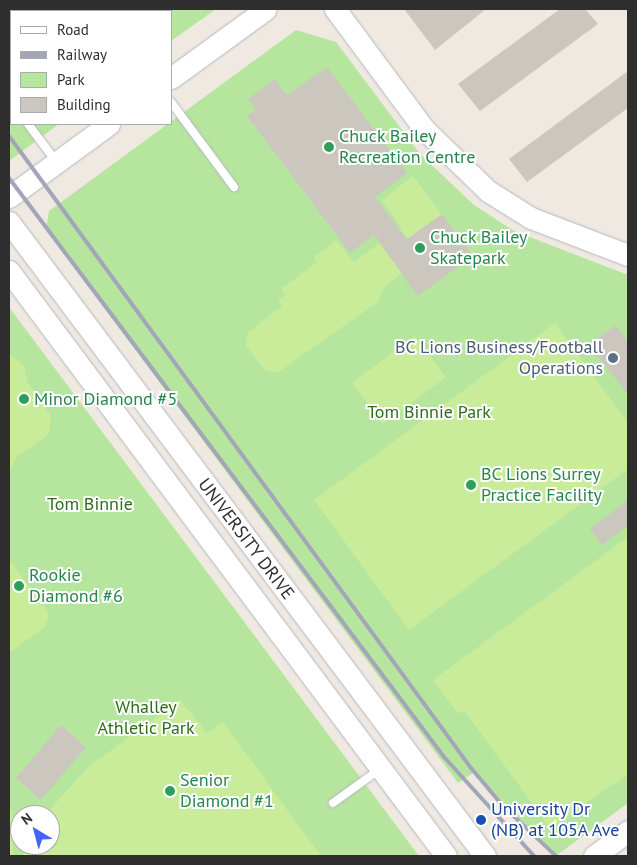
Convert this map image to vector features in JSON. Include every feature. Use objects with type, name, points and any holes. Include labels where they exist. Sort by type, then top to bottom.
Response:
[{"type":"main road","points":[[172,77],[266,9]]},
{"type":"main road","points":[[335,9],[425,130],[488,191],[531,218],[628,254]]},
{"type":"main road","points":[[9,197],[108,125]]},
{"type":"main road","name":"UNIVERSITY DRIVE","points":[[9,222],[485,856]]},
{"type":"main road","name":"UNIVERSITY DRIVE","points":[[9,271],[446,856]]},
{"type":"main road","points":[[594,856],[628,831]]},
{"type":"lane","points":[[172,103],[234,186]]},
{"type":"lane","points":[[29,125],[57,162]]},
{"type":"lane","points":[[333,803],[380,768]]},
{"type":"green space","points":[[9,9],[216,9],[172,40],[172,10],[10,10],[10,125],[58,125],[9,161]]},
{"type":"green space","name":"Tom Binnie Park","points":[[296,30],[336,42],[420,154],[474,205],[514,231],[628,275],[628,803],[557,855],[473,773],[458,783],[46,230],[49,211],[166,125],[172,125],[172,121]]},
{"type":"green space","name":"Chuck Bailey Skatepark","points":[[413,176],[473,256],[402,273],[385,287],[378,302],[277,373],[265,370],[245,344],[248,332],[282,306],[278,300],[285,295],[281,289],[317,262],[314,257],[336,240],[354,262],[401,227],[382,200]]},
{"type":"green space","name":"Whalley Athletic Park","points":[[9,307],[419,856],[9,856]]},
{"type":"green space","name":"BC Lions Surrey Practice Facility","points":[[555,323],[628,423],[628,469],[409,630],[314,500]]},
{"type":"green space","points":[[415,336],[446,377],[383,424],[352,383]]},
{"type":"green space","name":"Minor Diamond #5","points":[[9,354],[24,366],[28,383],[51,416],[49,434],[18,456],[9,470]]},
{"type":"green space","points":[[628,537],[628,774],[550,828],[464,710],[458,714],[433,680]]},
{"type":"green space","name":"Rookie Diamond #6","points":[[9,559],[49,613],[45,627],[9,653]]},
{"type":"green space","name":"Senior Diamond #1","points":[[180,700],[207,733],[223,722],[321,856],[22,856],[60,855],[60,805],[54,805],[87,768]]},
{"type":"green space","points":[[9,800],[10,855],[13,856],[9,856]]},
{"type":"building","points":[[404,9],[486,9],[435,50]]},
{"type":"building","points":[[560,9],[585,9],[598,24],[480,111],[458,84]]},
{"type":"building","name":"Chuck Bailey Recreation Centre","points":[[327,67],[407,173],[375,197],[407,239],[442,214],[473,256],[418,296],[374,235],[350,253],[247,116],[256,110],[248,99],[275,79],[287,95]]},
{"type":"building","points":[[628,71],[628,108],[527,182],[509,159]]},
{"type":"building","name":"BC Lions Business/Football Operations","points":[[616,325],[628,342],[628,394],[588,345]]},
{"type":"building","points":[[628,500],[628,525],[602,545],[590,529]]},
{"type":"building","points":[[61,725],[86,747],[41,800],[16,778]]},
{"type":"railway","points":[[9,136],[471,768],[502,805],[556,856]]},
{"type":"railway","points":[[9,178],[444,757],[534,856]]},
{"type":"place","name":"Chuck Bailey Recreation Centre","points":[[329,147]]},
{"type":"place","name":"Chuck Bailey Skatepark","points":[[420,248]]},
{"type":"place","name":"BC Lions Business/Football Operations","points":[[613,358]]},
{"type":"place","name":"Minor Diamond #5","points":[[24,399]]},
{"type":"place","name":"BC Lions Surrey Practice Facility","points":[[471,485]]},
{"type":"place","name":"Rookie Diamond #6","points":[[19,586]]},
{"type":"place","name":"Senior Diamond #1","points":[[170,791]]},
{"type":"place","name":"University Dr (NB) at 105A Ave","points":[[481,820]]},
{"type":"park label","name":"Tom Binnie","points":[[90,504]]}]
